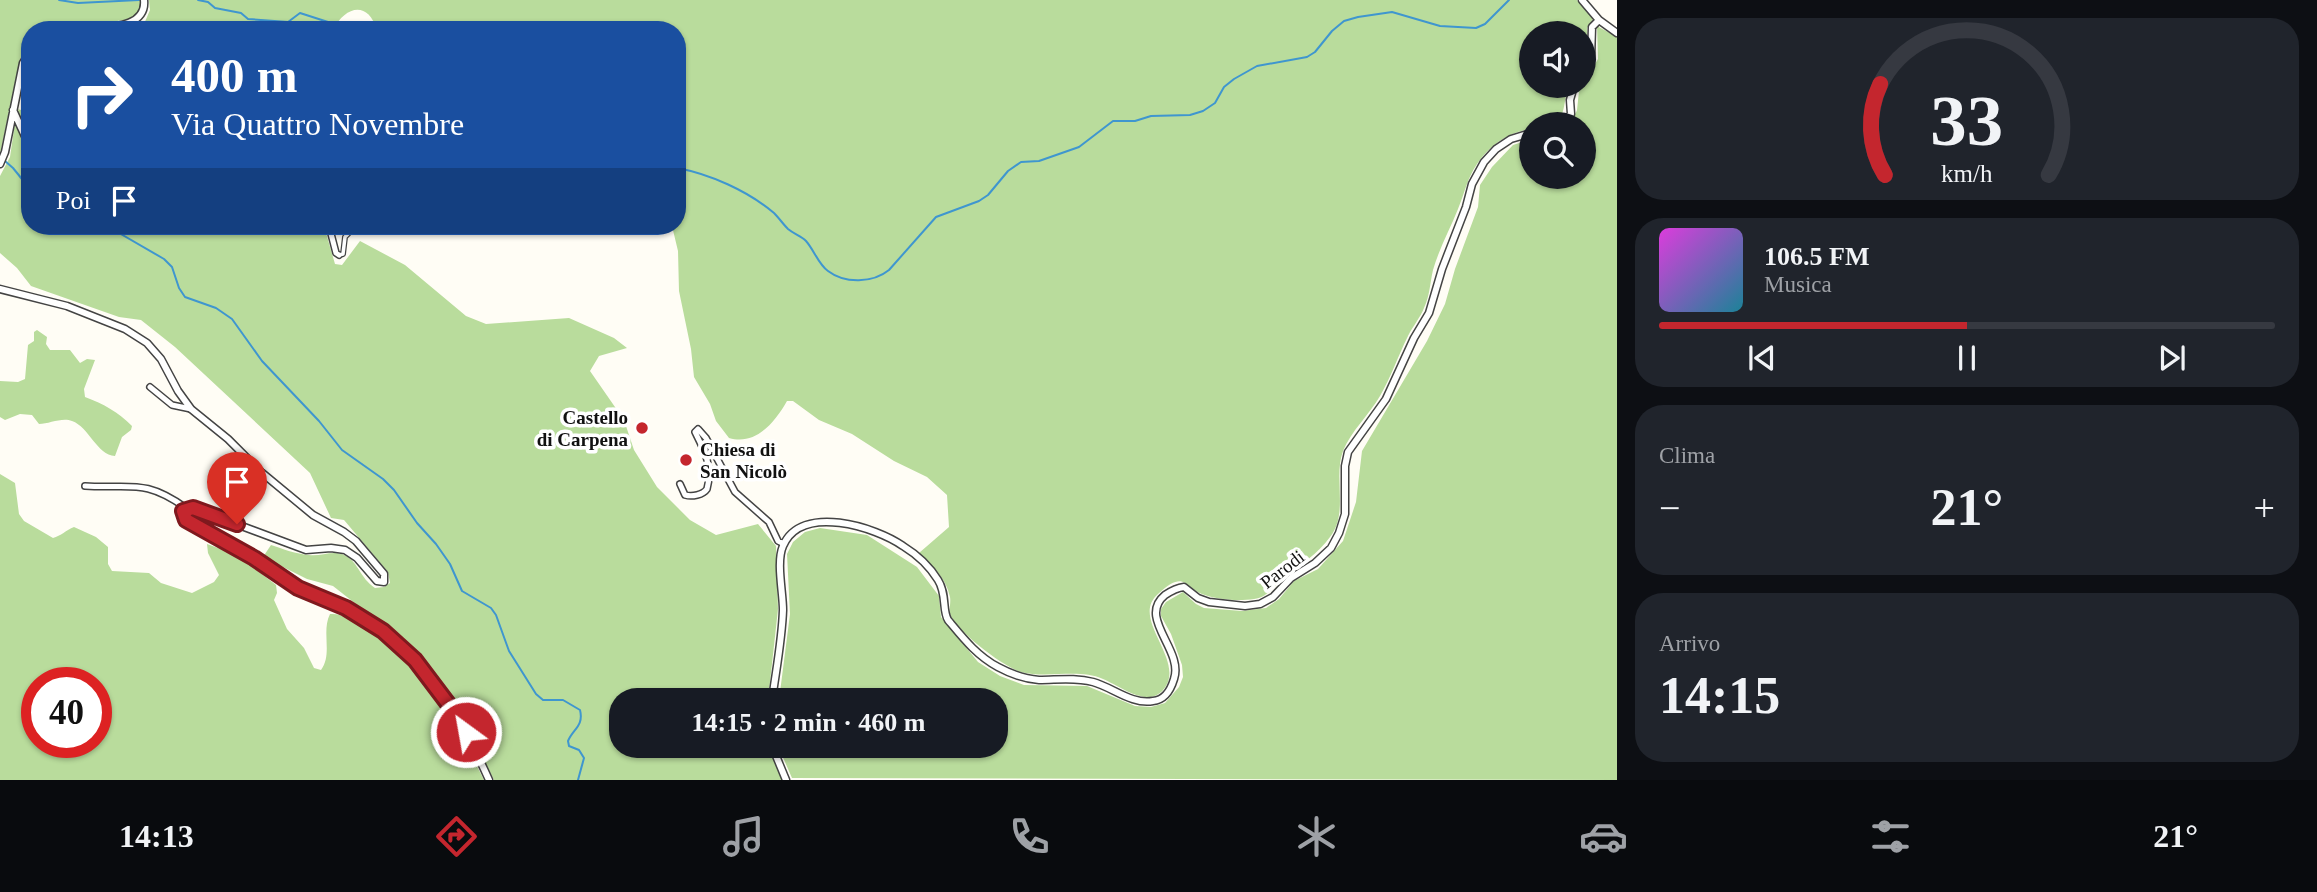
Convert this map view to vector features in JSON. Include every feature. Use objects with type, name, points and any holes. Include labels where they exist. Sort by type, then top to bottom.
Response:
[{"type":"street","points":[[1582,0],[1599,20],[1617,33]]},
{"type":"street","points":[[134,21],[142,14],[144,2]]},
{"type":"street","points":[[1596,23],[1599,20]]},
{"type":"street","points":[[0,164],[5,152],[21,72]]},
{"type":"street","points":[[13,110],[21,127]]},
{"type":"street","name":"Parodi","points":[[784,544],[797,531],[815,523],[832,522],[870,530],[904,547],[932,573],[944,593],[945,617],[972,648],[997,666],[1025,678],[1090,681],[1136,700],[1159,700],[1170,689],[1176,673],[1174,656],[1156,620],[1156,609],[1161,599],[1174,589],[1184,587],[1198,598],[1209,602],[1245,606],[1266,602],[1291,578],[1323,556],[1335,541],[1345,514],[1345,466],[1348,452],[1386,398],[1429,313],[1472,184],[1496,149],[1519,137]]},
{"type":"street","points":[[331,235],[339,255],[343,254],[347,235]]},
{"type":"street","points":[[0,289],[67,306],[136,335],[147,343],[162,359],[178,391],[191,409],[313,515],[356,541],[386,580],[379,582],[357,558],[345,550],[306,550],[200,510],[186,508],[168,495],[145,487],[87,486]]},
{"type":"street","points":[[150,387],[172,405],[191,409]]},
{"type":"street","points":[[680,484],[685,495],[689,496],[703,493],[707,489],[707,456],[696,429],[706,438],[735,492],[769,522],[778,541],[784,544],[783,610],[773,688]]},
{"type":"street","points":[[186,508],[184,515],[190,522],[254,558],[311,595],[346,608],[399,644],[455,713],[489,780]]},
{"type":"street","points":[[777,758],[786,780]]},
{"type":"green space","points":[[0,0],[141,0],[138,15],[129,19],[21,21],[21,58],[0,154]]},
{"type":"green space","points":[[149,0],[1577,0],[1593,19],[1519,21],[1519,98],[1566,98],[1563,111],[1519,112],[1519,132],[1501,140],[1488,151],[1468,180],[1435,262],[1428,298],[1422,312],[1380,396],[1343,451],[1336,528],[1315,554],[1259,598],[1216,598],[1198,592],[1180,581],[1167,586],[1158,594],[1151,604],[1150,614],[1164,650],[1169,675],[1166,686],[1152,697],[1136,695],[1103,679],[1083,674],[1021,672],[993,656],[970,638],[950,614],[950,597],[945,584],[919,553],[949,527],[947,495],[927,477],[894,461],[852,434],[819,420],[793,401],[787,401],[777,417],[764,430],[748,439],[729,438],[716,421],[710,404],[694,377],[679,291],[678,251],[674,235],[686,235],[686,21],[373,21],[362,10],[356,10],[339,21],[145,21],[150,10]]},
{"type":"green space","points":[[1597,26],[1617,37],[1617,780],[792,778],[783,758],[1008,758],[1008,688],[781,688],[790,614],[787,554],[793,542],[805,532],[820,528],[867,535],[917,567],[939,596],[941,617],[978,662],[1000,676],[1024,685],[1087,686],[1135,706],[1151,707],[1165,703],[1179,687],[1183,677],[1182,665],[1171,634],[1161,616],[1161,609],[1166,602],[1183,592],[1204,608],[1242,611],[1266,608],[1279,599],[1294,581],[1318,569],[1343,541],[1356,502],[1362,451],[1427,341],[1445,304],[1478,207],[1480,185],[1492,167],[1513,145],[1519,143],[1519,189],[1596,189],[1596,112],[1576,112],[1578,98],[1596,98]]},
{"type":"green space","points":[[17,109],[21,110],[21,235],[327,235],[335,264],[342,265],[360,241],[405,265],[466,316],[486,324],[569,318],[614,338],[627,348],[599,356],[590,371],[624,420],[634,450],[657,487],[690,520],[716,535],[758,524],[776,546],[778,609],[769,688],[609,688],[609,758],[773,758],[782,780],[494,780],[458,709],[403,641],[333,586],[307,579],[263,557],[271,545],[304,554],[341,554],[353,562],[375,588],[390,583],[388,572],[344,520],[331,518],[310,473],[175,347],[141,320],[119,317],[31,286],[17,268],[0,253],[0,176],[10,157]]},
{"type":"green space","points":[[37,330],[47,337],[46,344],[50,350],[70,350],[80,363],[87,359],[95,360],[84,389],[85,397],[110,409],[132,426],[122,437],[115,456],[103,451],[72,421],[39,424],[32,415],[20,414],[5,420],[0,417],[0,381],[18,382],[25,379],[28,345],[34,341],[34,332]]},
{"type":"green space","points":[[0,474],[15,483],[19,514],[24,521],[53,538],[74,527],[96,537],[108,547],[108,564],[112,571],[149,573],[161,583],[192,593],[214,582],[219,575],[208,553],[207,544],[237,555],[276,585],[274,600],[287,629],[304,648],[314,668],[321,670],[324,664],[327,650],[326,628],[330,614],[345,617],[382,637],[419,671],[434,691],[484,780],[0,780]]},
{"type":"waterway","points":[[59,0],[78,3],[139,0]]},
{"type":"waterway","points":[[198,0],[208,2],[215,8],[241,13],[248,19],[275,21]]},
{"type":"waterway","points":[[686,170],[715,179],[753,198],[806,241],[828,271],[851,280],[867,279],[889,270],[936,217],[979,201],[988,195],[1008,171],[1021,162],[1039,161],[1079,147],[1113,121],[1190,115],[1203,111],[1215,103],[1224,87],[1257,66],[1307,57],[1315,52],[1344,21],[1392,12],[1440,26],[1476,28],[1485,24],[1509,0]]},
{"type":"waterway","points":[[289,21],[300,13],[325,21]]},
{"type":"waterway","points":[[5,161],[21,178]]},
{"type":"waterway","points":[[123,235],[164,259],[172,267],[185,297],[216,308],[232,319],[262,361],[319,421],[342,450],[394,490],[450,564],[462,591],[491,608],[496,615],[509,651],[536,694],[543,700],[563,700],[580,710],[579,724],[568,741],[569,746],[579,750],[584,758],[578,780]]},
{"type":"place","name":"Castello di Carpena","points":[[642,428]]},
{"type":"place","name":"Chiesa di San Nicolò","points":[[686,460]]},
{"type":"route","points":[[237,524],[193,508],[183,511],[186,520],[254,558],[298,588],[346,608],[383,631],[415,660],[466,732]]}]
